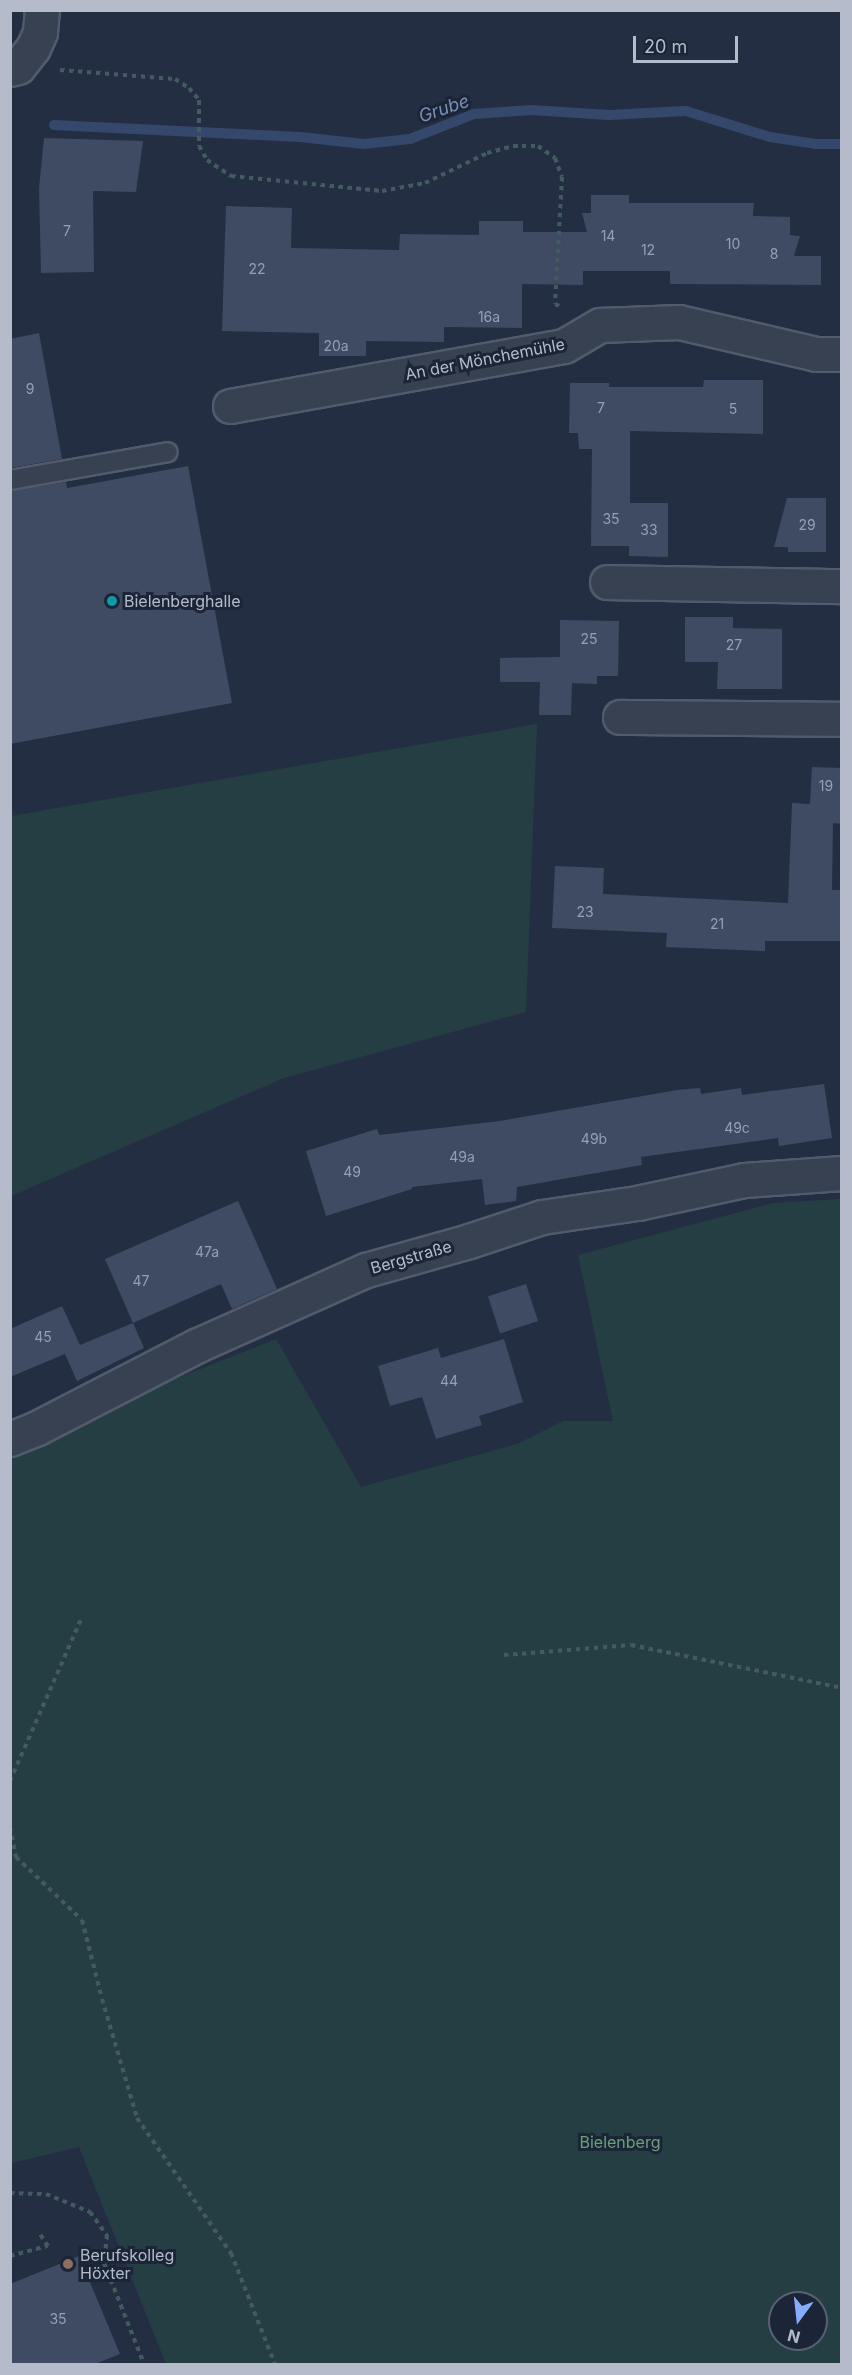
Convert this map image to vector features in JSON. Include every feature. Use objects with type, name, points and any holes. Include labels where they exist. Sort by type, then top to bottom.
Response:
[{"type":"street","points":[[14,68],[37,40],[42,10]]},
{"type":"street","name":"An der Mönchemühle","points":[[230,406],[564,346],[600,326],[679,322],[816,354],[842,354]]},
{"type":"street","points":[[608,582],[842,586]]},
{"type":"street","points":[[620,717],[842,719]]},
{"type":"street","name":"Bergstraße","points":[[10,1439],[37,1428],[198,1345],[366,1270],[469,1241],[542,1217],[637,1203],[744,1180],[842,1173]]},
{"type":"lane","points":[[10,480],[168,452]]},
{"type":"path","points":[[14,68],[175,79],[189,88],[199,100],[199,146],[207,160],[231,176],[382,191],[425,183],[487,153],[513,146],[538,146],[555,158],[562,177],[555,303],[600,326]]},
{"type":"path","points":[[10,1781],[81,1619]]},
{"type":"path","points":[[504,1655],[631,1645],[842,1688]]},
{"type":"path","points":[[10,1827],[16,1857],[82,1920],[102,2000],[137,2118],[231,2253],[275,2364]]},
{"type":"path","points":[[10,2193],[46,2194],[90,2212],[107,2235],[104,2263],[144,2364]]},
{"type":"path","points":[[10,2256],[48,2246],[40,2234]]},
{"type":"green space","points":[[537,724],[526,1012],[284,1078],[11,1196],[11,816]]},
{"type":"green space","name":"Bielenberg","points":[[841,1199],[841,2364],[166,2364],[79,2147],[11,2163],[11,1444],[276,1339],[361,1487],[517,1444],[563,1421],[613,1421],[578,1255],[773,1203]]},
{"type":"building","points":[[44,138],[143,141],[136,192],[93,191],[94,272],[41,273],[39,188]]},
{"type":"building","points":[[591,195],[629,195],[629,203],[754,203],[753,216],[790,217],[790,235],[800,236],[794,256],[821,256],[821,285],[670,284],[670,271],[583,271],[583,285],[522,284],[522,328],[444,327],[444,342],[366,341],[366,356],[319,356],[319,333],[222,331],[226,206],[292,208],[291,248],[399,250],[400,234],[479,235],[479,221],[523,221],[523,232],[587,232],[582,213],[591,213]]},
{"type":"building","points":[[39,333],[62,459],[10,468],[10,339]]},
{"type":"building","points":[[704,380],[763,380],[763,434],[630,431],[630,503],[668,503],[668,557],[629,556],[629,546],[591,546],[592,449],[579,449],[578,433],[569,433],[570,383],[609,383],[609,387],[703,387]]},
{"type":"building","name":"Bielenberghalle","points":[[188,466],[232,703],[10,744],[10,491],[66,482],[67,488]]},
{"type":"building","points":[[787,498],[826,498],[826,552],[788,552],[788,547],[774,547]]},
{"type":"building","points":[[685,617],[733,617],[733,628],[782,629],[782,689],[717,689],[718,662],[685,662]]},
{"type":"building","points":[[560,620],[619,621],[618,676],[597,676],[597,684],[572,683],[571,715],[539,715],[540,682],[500,682],[500,658],[560,657]]},
{"type":"building","points":[[812,767],[842,768],[842,824],[833,823],[832,890],[842,890],[842,941],[765,941],[765,951],[666,947],[667,933],[552,928],[555,866],[604,868],[603,894],[788,903],[792,803],[810,804]]},
{"type":"building","points":[[824,1084],[832,1138],[779,1146],[778,1138],[641,1157],[642,1165],[517,1187],[516,1201],[485,1205],[482,1179],[412,1187],[412,1189],[326,1216],[306,1151],[377,1129],[379,1135],[500,1121],[677,1090],[700,1088],[701,1094],[741,1088],[742,1095]]},
{"type":"building","points":[[238,1201],[277,1289],[232,1309],[221,1284],[133,1323],[105,1259]]},
{"type":"building","points":[[526,1284],[538,1321],[500,1333],[488,1296]]},
{"type":"building","points":[[62,1306],[80,1345],[133,1323],[144,1348],[77,1381],[65,1354],[10,1377],[10,1329]]},
{"type":"building","points":[[504,1339],[523,1402],[479,1416],[482,1425],[436,1439],[422,1397],[390,1406],[378,1366],[438,1348],[441,1358]]},
{"type":"building","name":"Berufskolleg Höxter","points":[[79,2256],[120,2354],[95,2364],[10,2364],[10,2284]]},
{"type":"waterway","name":"Grube","points":[[54,125],[300,137],[364,144],[410,139],[474,114],[531,110],[609,115],[686,111],[770,137],[816,144],[842,144]]},
{"type":"place","name":"Bielenberghalle","points":[[112,601]]},
{"type":"place","name":"Berufskolleg Höxter","points":[[68,2264]]}]
